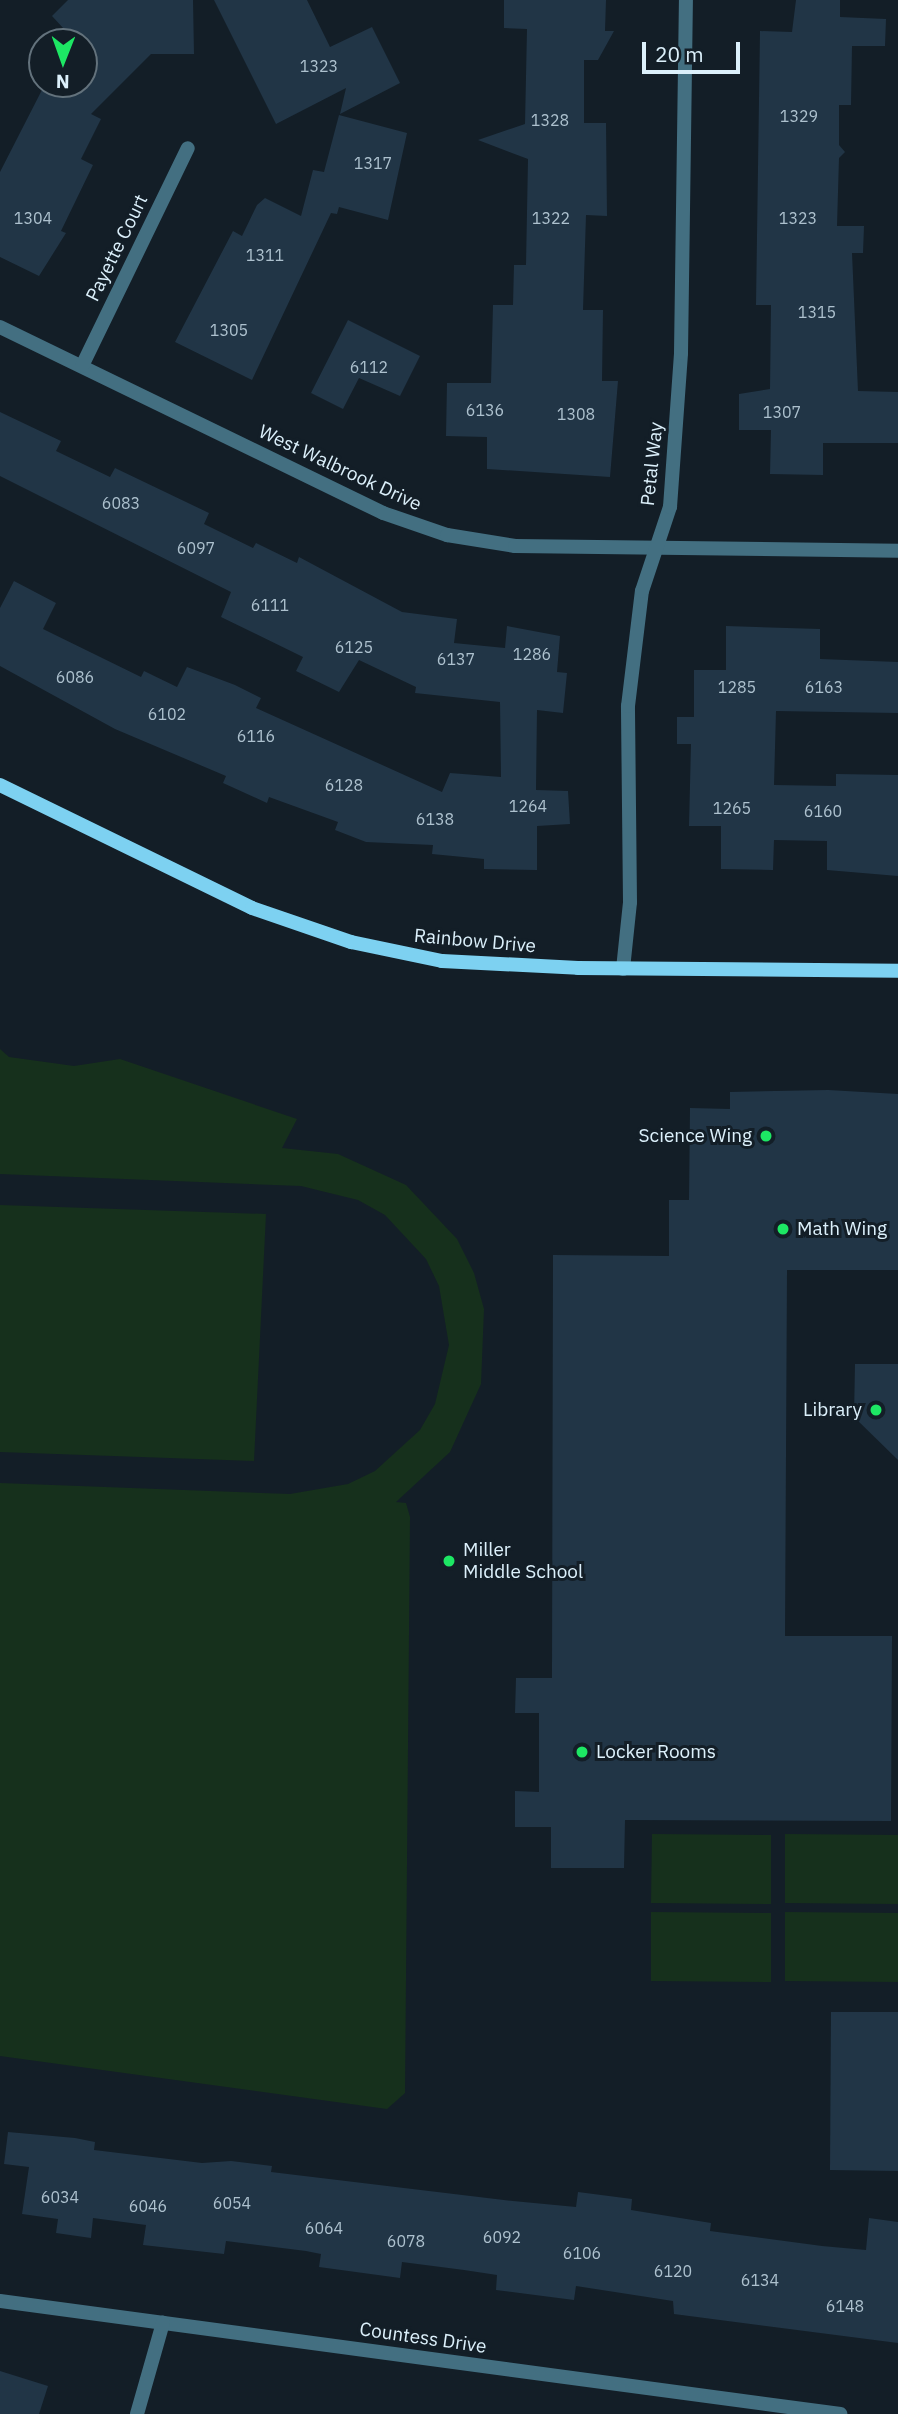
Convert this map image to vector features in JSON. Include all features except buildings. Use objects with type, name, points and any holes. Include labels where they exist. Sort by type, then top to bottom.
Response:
[{"type":"street","name":"Petal Way","points":[[623,969],[630,902],[628,706],[642,591],[670,507],[681,353],[686,0]]},
{"type":"street","name":"Payette Court","points":[[82,366],[188,148]]},
{"type":"street","name":"West Walbrook Drive","points":[[0,327],[383,513],[447,535],[515,546],[898,551]]},
{"type":"street","name":"Rainbow Drive","points":[[0,785],[252,908],[351,943],[442,961],[623,969],[898,971]]},
{"type":"street","name":"Countess Drive","points":[[0,2301],[840,2414]]},
{"type":"street","points":[[137,2414],[163,2323]]},
{"type":"green space","points":[[0,1049],[9,1057],[74,1066],[120,1059],[297,1119],[282,1148],[338,1154],[406,1185],[457,1239],[474,1273],[484,1309],[481,1384],[450,1452],[396,1502],[406,1503],[410,1517],[405,2093],[387,2109],[0,2056],[0,1483],[290,1494],[348,1484],[375,1471],[420,1430],[435,1404],[449,1345],[439,1286],[426,1259],[385,1215],[358,1200],[301,1186],[0,1174]]},
{"type":"green space","points":[[0,1205],[266,1214],[254,1461],[0,1452]]},
{"type":"green space","points":[[652,1834],[771,1835],[771,1904],[651,1903]]},
{"type":"green space","points":[[785,1834],[898,1835],[898,1904],[785,1903]]},
{"type":"green space","points":[[651,1912],[771,1913],[771,1982],[651,1981]]},
{"type":"green space","points":[[785,1912],[898,1913],[898,1982],[785,1981]]},
{"type":"place","name":"Science Wing","points":[[766,1136]]},
{"type":"place","name":"Math Wing","points":[[783,1229]]},
{"type":"place","name":"Library","points":[[876,1410]]},
{"type":"place","name":"Miller Middle School","points":[[449,1561]]},
{"type":"place","name":"Locker Rooms","points":[[582,1752]]}]
